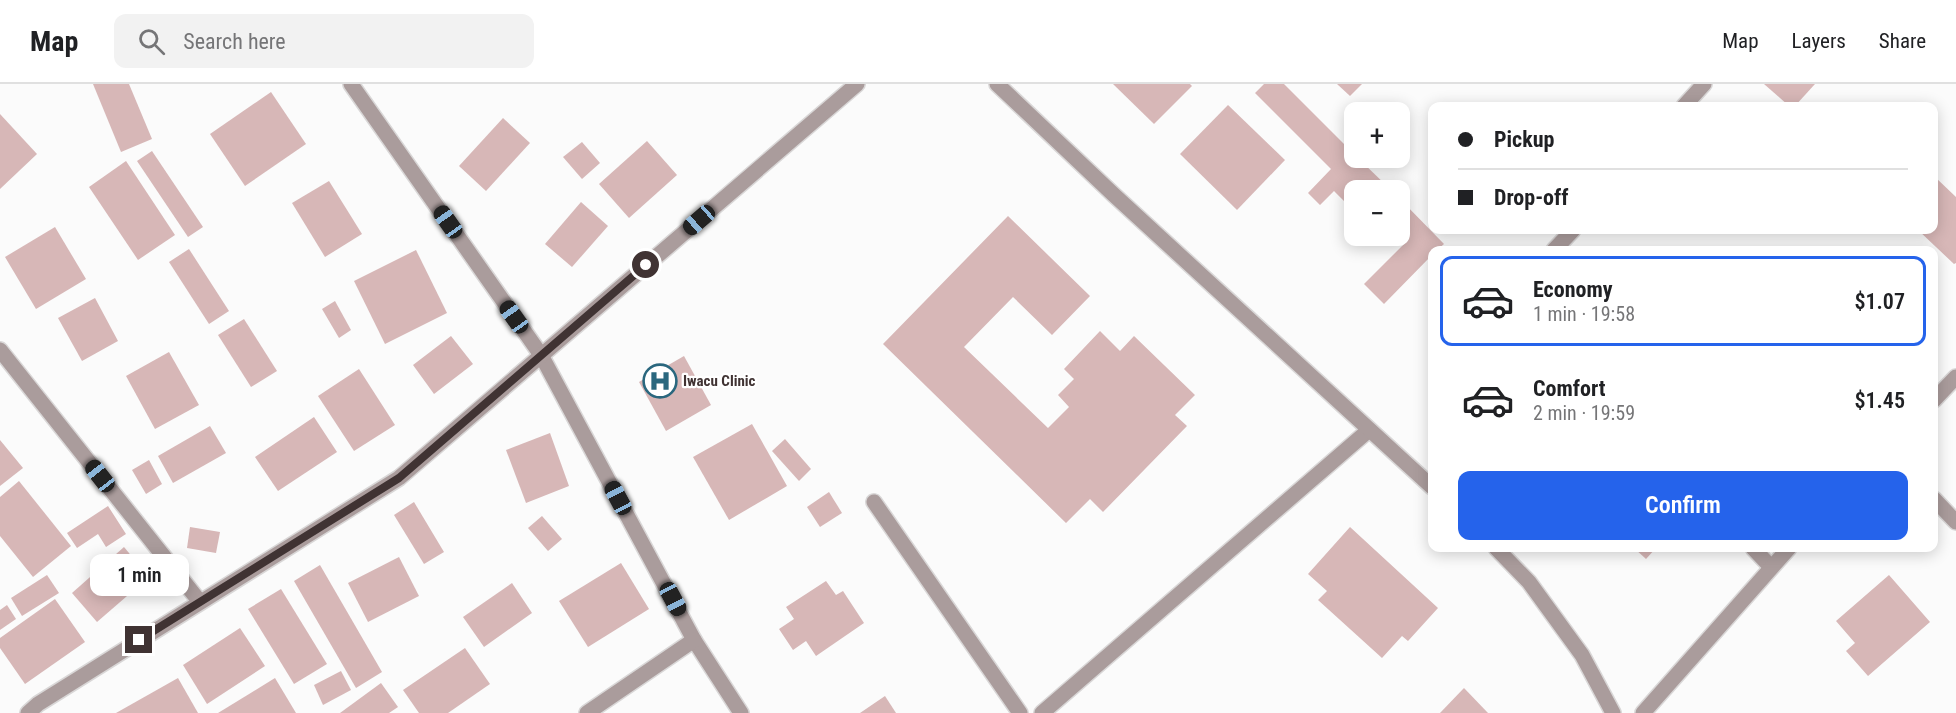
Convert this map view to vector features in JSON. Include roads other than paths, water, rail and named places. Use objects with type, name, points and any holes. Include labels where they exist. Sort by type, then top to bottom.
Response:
[{"type":"street","points":[[28,713],[38,704],[399,478],[857,84]]},
{"type":"street","points":[[997,84],[1114,195],[1428,483]]},
{"type":"street","points":[[1688,102],[1704,84]]},
{"type":"street","points":[[355,85],[541,355],[694,640],[741,713]]},
{"type":"street","points":[[1558,246],[1569,234]]},
{"type":"street","points":[[0,350],[200,602]]},
{"type":"street","points":[[1938,396],[1956,377]]},
{"type":"street","points":[[1042,713],[1369,429]]},
{"type":"street","points":[[874,502],[1020,713]]},
{"type":"street","points":[[1938,503],[1956,522]]},
{"type":"street","points":[[1500,552],[1529,582],[1582,656],[1613,713]]},
{"type":"street","points":[[1757,552],[1770,566]]},
{"type":"street","points":[[1643,713],[1770,566],[1785,552]]},
{"type":"street","points":[[587,713],[694,640]]},
{"type":"place","name":"Iwacu Clinic","points":[[660,381]]}]
